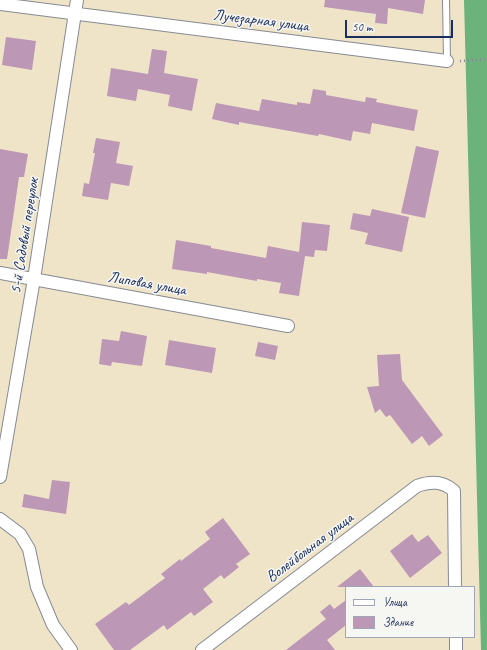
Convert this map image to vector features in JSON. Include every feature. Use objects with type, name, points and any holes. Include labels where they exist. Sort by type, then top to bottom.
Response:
[{"type":"street","name":"5-й Садовый переулок","points":[[0,477],[34,279],[78,0]]},
{"type":"street","name":"Лучезарная улица","points":[[0,4],[447,61]]},
{"type":"street","name":"Липовая улица","points":[[0,273],[288,326]]},
{"type":"street","name":"Волейбольная улица","points":[[202,650],[417,486],[426,483],[442,483],[454,491],[455,586]]},
{"type":"street","points":[[0,520],[20,534],[29,549],[38,587],[52,624],[71,650]]},
{"type":"street","points":[[456,638],[456,650]]},
{"type":"lane","points":[[446,0],[447,61]]},
{"type":"path","points":[[447,61],[487,59]]},
{"type":"green space","points":[[464,0],[487,0],[487,650],[481,650]]},
{"type":"building","points":[[325,0],[425,0],[423,14],[388,8],[387,24],[375,23],[376,14],[324,7]]},
{"type":"building","points":[[6,37],[36,41],[32,70],[2,65]]},
{"type":"building","points":[[152,49],[167,51],[164,73],[198,79],[192,111],[168,106],[170,95],[138,89],[136,101],[107,96],[111,68],[148,74]]},
{"type":"building","points":[[313,89],[326,91],[326,95],[365,102],[366,97],[377,99],[376,102],[418,110],[414,131],[372,123],[370,134],[353,131],[351,141],[319,134],[318,136],[239,122],[239,125],[212,119],[216,103],[259,111],[262,99],[297,105],[297,102],[310,104]]},
{"type":"building","points":[[96,138],[120,142],[116,163],[133,166],[129,186],[111,183],[108,200],[82,196],[84,183],[89,184],[95,153],[93,153]]},
{"type":"building","points":[[416,146],[439,151],[425,218],[401,213]]},
{"type":"building","points":[[0,149],[28,154],[24,177],[19,177],[7,259],[0,259]]},
{"type":"building","points":[[372,209],[409,217],[402,252],[365,244],[368,233],[350,229],[353,213],[370,216]]},
{"type":"building","points":[[302,222],[330,225],[327,251],[315,250],[314,257],[305,256],[299,296],[279,293],[281,283],[257,279],[257,281],[207,272],[207,274],[172,269],[176,240],[266,258],[268,246],[299,252]]},
{"type":"building","points":[[121,331],[147,336],[142,366],[112,362],[111,366],[99,364],[102,339],[119,341]]},
{"type":"building","points":[[169,340],[216,348],[212,373],[165,365]]},
{"type":"building","points":[[258,342],[278,346],[275,360],[255,356]]},
{"type":"building","points":[[400,354],[402,380],[443,435],[429,446],[422,436],[412,444],[390,415],[386,417],[380,409],[375,413],[367,387],[379,386],[377,355]]},
{"type":"building","points":[[52,480],[70,482],[66,514],[22,507],[24,494],[49,499]]},
{"type":"building","points":[[223,518],[250,554],[236,564],[239,567],[224,579],[221,575],[203,589],[213,602],[194,616],[191,612],[167,630],[164,625],[130,650],[114,650],[95,624],[126,602],[129,605],[165,578],[161,574],[210,539],[205,532]]},
{"type":"building","points":[[412,534],[418,542],[428,535],[442,553],[410,578],[390,551]]},
{"type":"building","points":[[360,569],[373,586],[345,586],[337,587]]},
{"type":"building","points":[[345,601],[345,626],[327,640],[335,650],[286,650],[326,619],[320,612],[330,604],[334,609]]}]
